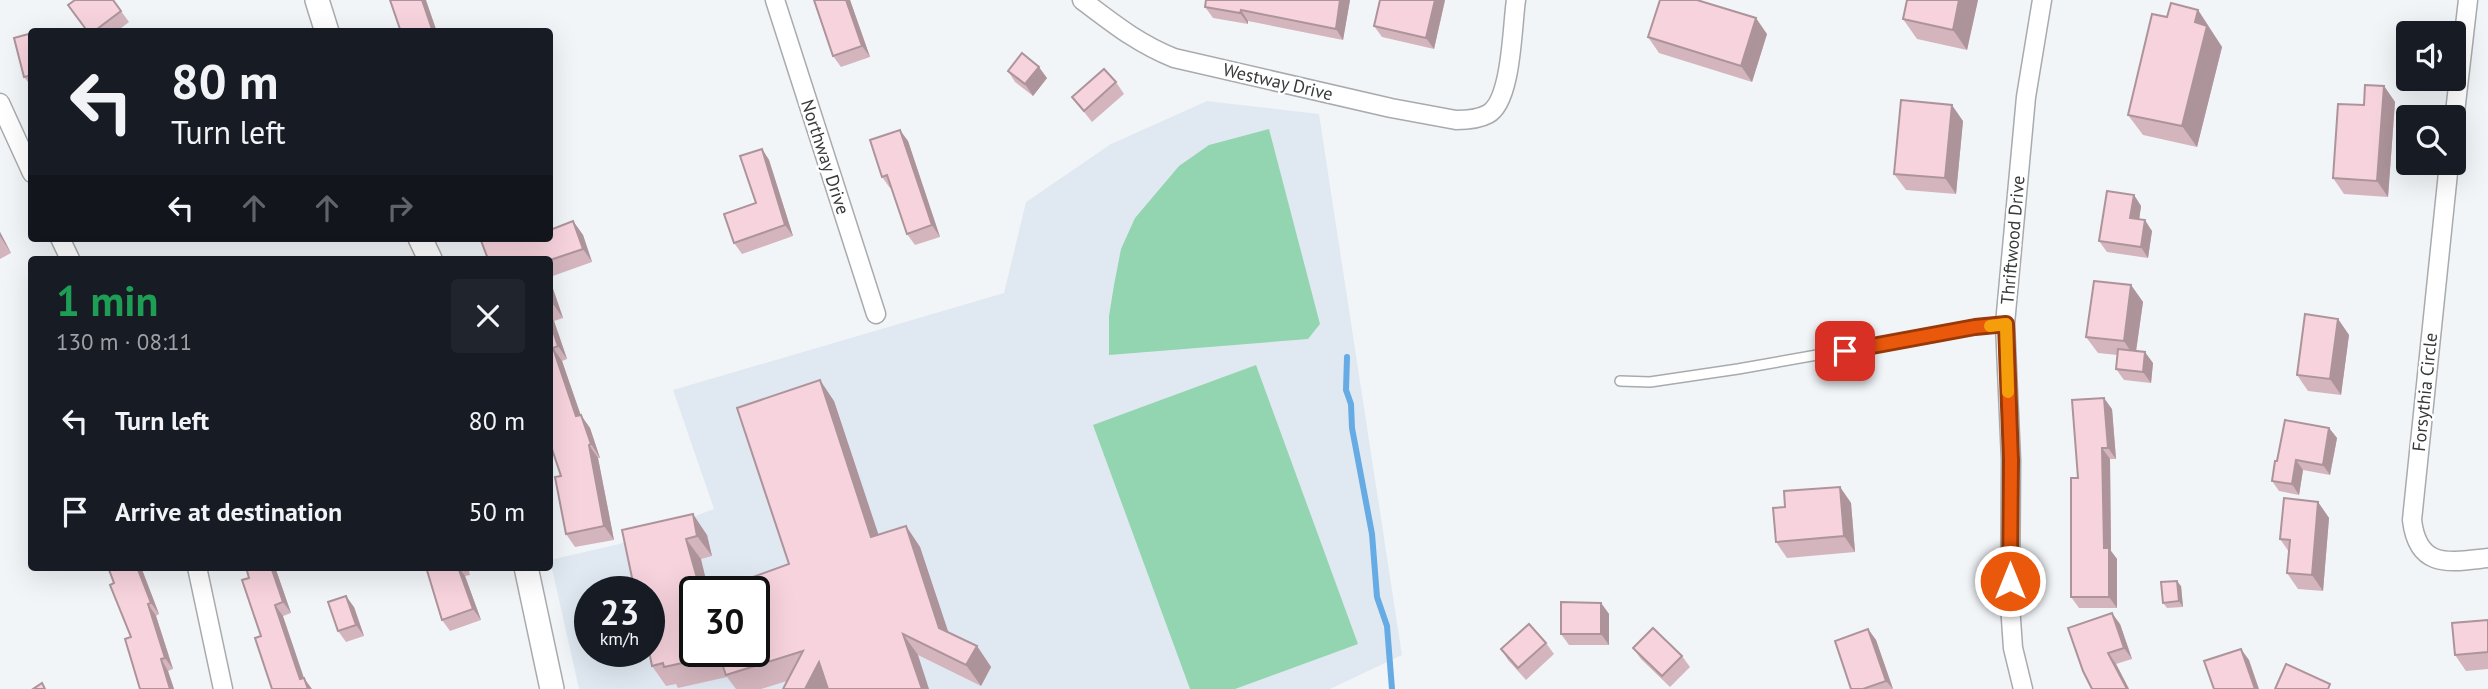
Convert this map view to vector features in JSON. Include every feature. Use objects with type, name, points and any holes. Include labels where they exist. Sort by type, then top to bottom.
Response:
[{"type":"street","points":[[317,0],[326,28]]},
{"type":"street","name":"Northway Drive","points":[[775,0],[876,314]]},
{"type":"street","name":"Westway Drive","points":[[1082,0],[1132,38],[1174,58],[1391,108],[1456,120],[1488,114],[1504,91],[1516,0]]},
{"type":"street","name":"Thriftwood Drive","points":[[2024,689],[2013,648],[2010,605],[2011,460],[2006,324],[2026,97],[2042,0]]},
{"type":"street","points":[[2456,105],[2468,0]]},
{"type":"street","points":[[0,103],[28,164]]},
{"type":"street","name":"Forsythia Circle","points":[[2448,175],[2412,520],[2413,533],[2421,550],[2439,561],[2488,558]]},
{"type":"street","points":[[198,571],[223,689]]},
{"type":"street","points":[[527,571],[552,689]]},
{"type":"lane","points":[[1620,382],[1650,382],[1726,371],[1975,327],[2006,324]]},
{"type":"shaded area","points":[[1207,101],[1319,114],[1402,655],[1330,689],[579,689],[574,667],[665,667],[665,576],[574,576],[574,667],[552,571],[553,559],[619,544],[714,509],[673,390],[1004,293],[1026,202],[1111,144]]},
{"type":"green space","points":[[1269,129],[1320,324],[1308,339],[1109,355],[1109,316],[1114,285],[1121,249],[1135,218],[1179,166],[1209,145]]},
{"type":"green space","points":[[1256,365],[1358,644],[1235,689],[1190,689],[1093,425]]},
{"type":"building","points":[[75,0],[113,0],[121,11],[98,28],[85,28],[68,5]]},
{"type":"building","points":[[390,0],[422,0],[432,28],[400,28]]},
{"type":"building","points":[[814,0],[846,0],[862,46],[833,56]]},
{"type":"building","points":[[1206,0],[1340,0],[1336,29],[1241,10],[1240,13],[1205,7]]},
{"type":"building","points":[[1380,0],[1435,0],[1426,38],[1374,26]]},
{"type":"building","points":[[1660,0],[1697,0],[1756,18],[1741,66],[1648,37]]},
{"type":"building","points":[[1907,0],[1959,0],[1953,30],[1903,19]]},
{"type":"building","points":[[2171,3],[2198,10],[2195,22],[2207,26],[2182,126],[2128,115],[2152,14],[2167,17]]},
{"type":"building","points":[[28,34],[28,76],[24,77],[14,38]]},
{"type":"building","points":[[1022,53],[1039,67],[1025,84],[1008,71]]},
{"type":"building","points":[[1104,69],[1116,82],[1084,111],[1072,97]]},
{"type":"building","points":[[2365,85],[2384,86],[2377,181],[2333,178],[2338,104],[2364,105]]},
{"type":"building","points":[[1901,100],[1952,105],[1945,178],[1894,174]]},
{"type":"building","points":[[900,130],[932,225],[907,234],[887,175],[882,177],[870,140]]},
{"type":"building","points":[[762,149],[785,225],[734,243],[724,214],[756,203],[740,156]]},
{"type":"building","points":[[2107,191],[2134,195],[2130,218],[2145,220],[2141,247],[2099,241]]},
{"type":"building","points":[[573,221],[583,249],[553,259],[553,256],[487,256],[482,242],[553,242],[553,229]]},
{"type":"building","points":[[2094,281],[2131,285],[2124,341],[2086,337]]},
{"type":"building","points":[[2305,314],[2338,319],[2330,379],[2297,375]]},
{"type":"building","points":[[553,331],[558,346],[553,348]]},
{"type":"building","points":[[553,348],[576,416],[581,415],[591,444],[589,445],[604,526],[566,534],[555,477],[561,476],[553,452]]},
{"type":"building","points":[[2118,349],[2145,352],[2143,372],[2116,369]]},
{"type":"building","points":[[820,380],[871,537],[906,526],[939,628],[977,646],[966,665],[903,634],[922,689],[828,689],[819,662],[805,689],[783,689],[803,651],[770,661],[770,576],[756,576],[789,564],[737,408]]},
{"type":"building","points":[[2104,398],[2108,448],[2102,448],[2104,548],[2109,548],[2109,597],[2071,597],[2071,478],[2078,478],[2072,400]]},
{"type":"building","points":[[2285,420],[2329,428],[2323,465],[2296,460],[2292,484],[2272,481]]},
{"type":"building","points":[[1840,487],[1844,536],[1776,542],[1773,508],[1785,507],[1784,491]]},
{"type":"building","points":[[2284,498],[2318,502],[2312,575],[2287,573],[2290,540],[2280,539]]},
{"type":"building","points":[[693,514],[697,536],[686,539],[696,576],[679,576],[679,664],[665,667],[665,576],[632,576],[622,530]]},
{"type":"building","points":[[110,571],[139,571],[151,603],[148,604],[165,658],[161,659],[170,689],[140,689],[125,639],[131,637],[110,585],[114,583]]},
{"type":"building","points":[[247,571],[272,571],[283,602],[275,605],[300,679],[304,678],[308,689],[272,689],[255,638],[261,636],[242,580],[249,578]]},
{"type":"building","points":[[427,571],[459,571],[473,609],[442,620]]},
{"type":"building","points":[[2177,581],[2179,601],[2163,603],[2161,582]]},
{"type":"building","points":[[346,596],[356,625],[338,631],[328,602]]},
{"type":"building","points":[[1561,602],[1601,603],[1601,634],[1561,634]]},
{"type":"building","points":[[2112,613],[2124,648],[2108,653],[2127,689],[2092,689],[2068,628]]},
{"type":"building","points":[[2488,620],[2488,652],[2455,655],[2452,623]]},
{"type":"building","points":[[1529,624],[1546,643],[1518,668],[1501,649]]},
{"type":"building","points":[[1653,628],[1682,656],[1662,676],[1633,648]]},
{"type":"building","points":[[1868,629],[1886,681],[1863,689],[1851,689],[1835,641]]},
{"type":"building","points":[[2241,649],[2255,689],[2214,689],[2204,661]]},
{"type":"building","points":[[2286,664],[2330,684],[2328,689],[2275,689]]},
{"type":"building","points":[[723,667],[752,667],[726,675]]},
{"type":"building","points":[[42,683],[45,689],[33,689]]},
{"type":"waterway","points":[[1347,357],[1346,390],[1351,404],[1352,428],[1372,534],[1377,597],[1387,626],[1392,689]]},
{"type":"slow traffic","points":[[1990,326],[2006,324],[2008,392]]},
{"type":"route","points":[[1845,351],[1975,327],[2006,324],[2011,460],[2010,581]]}]
